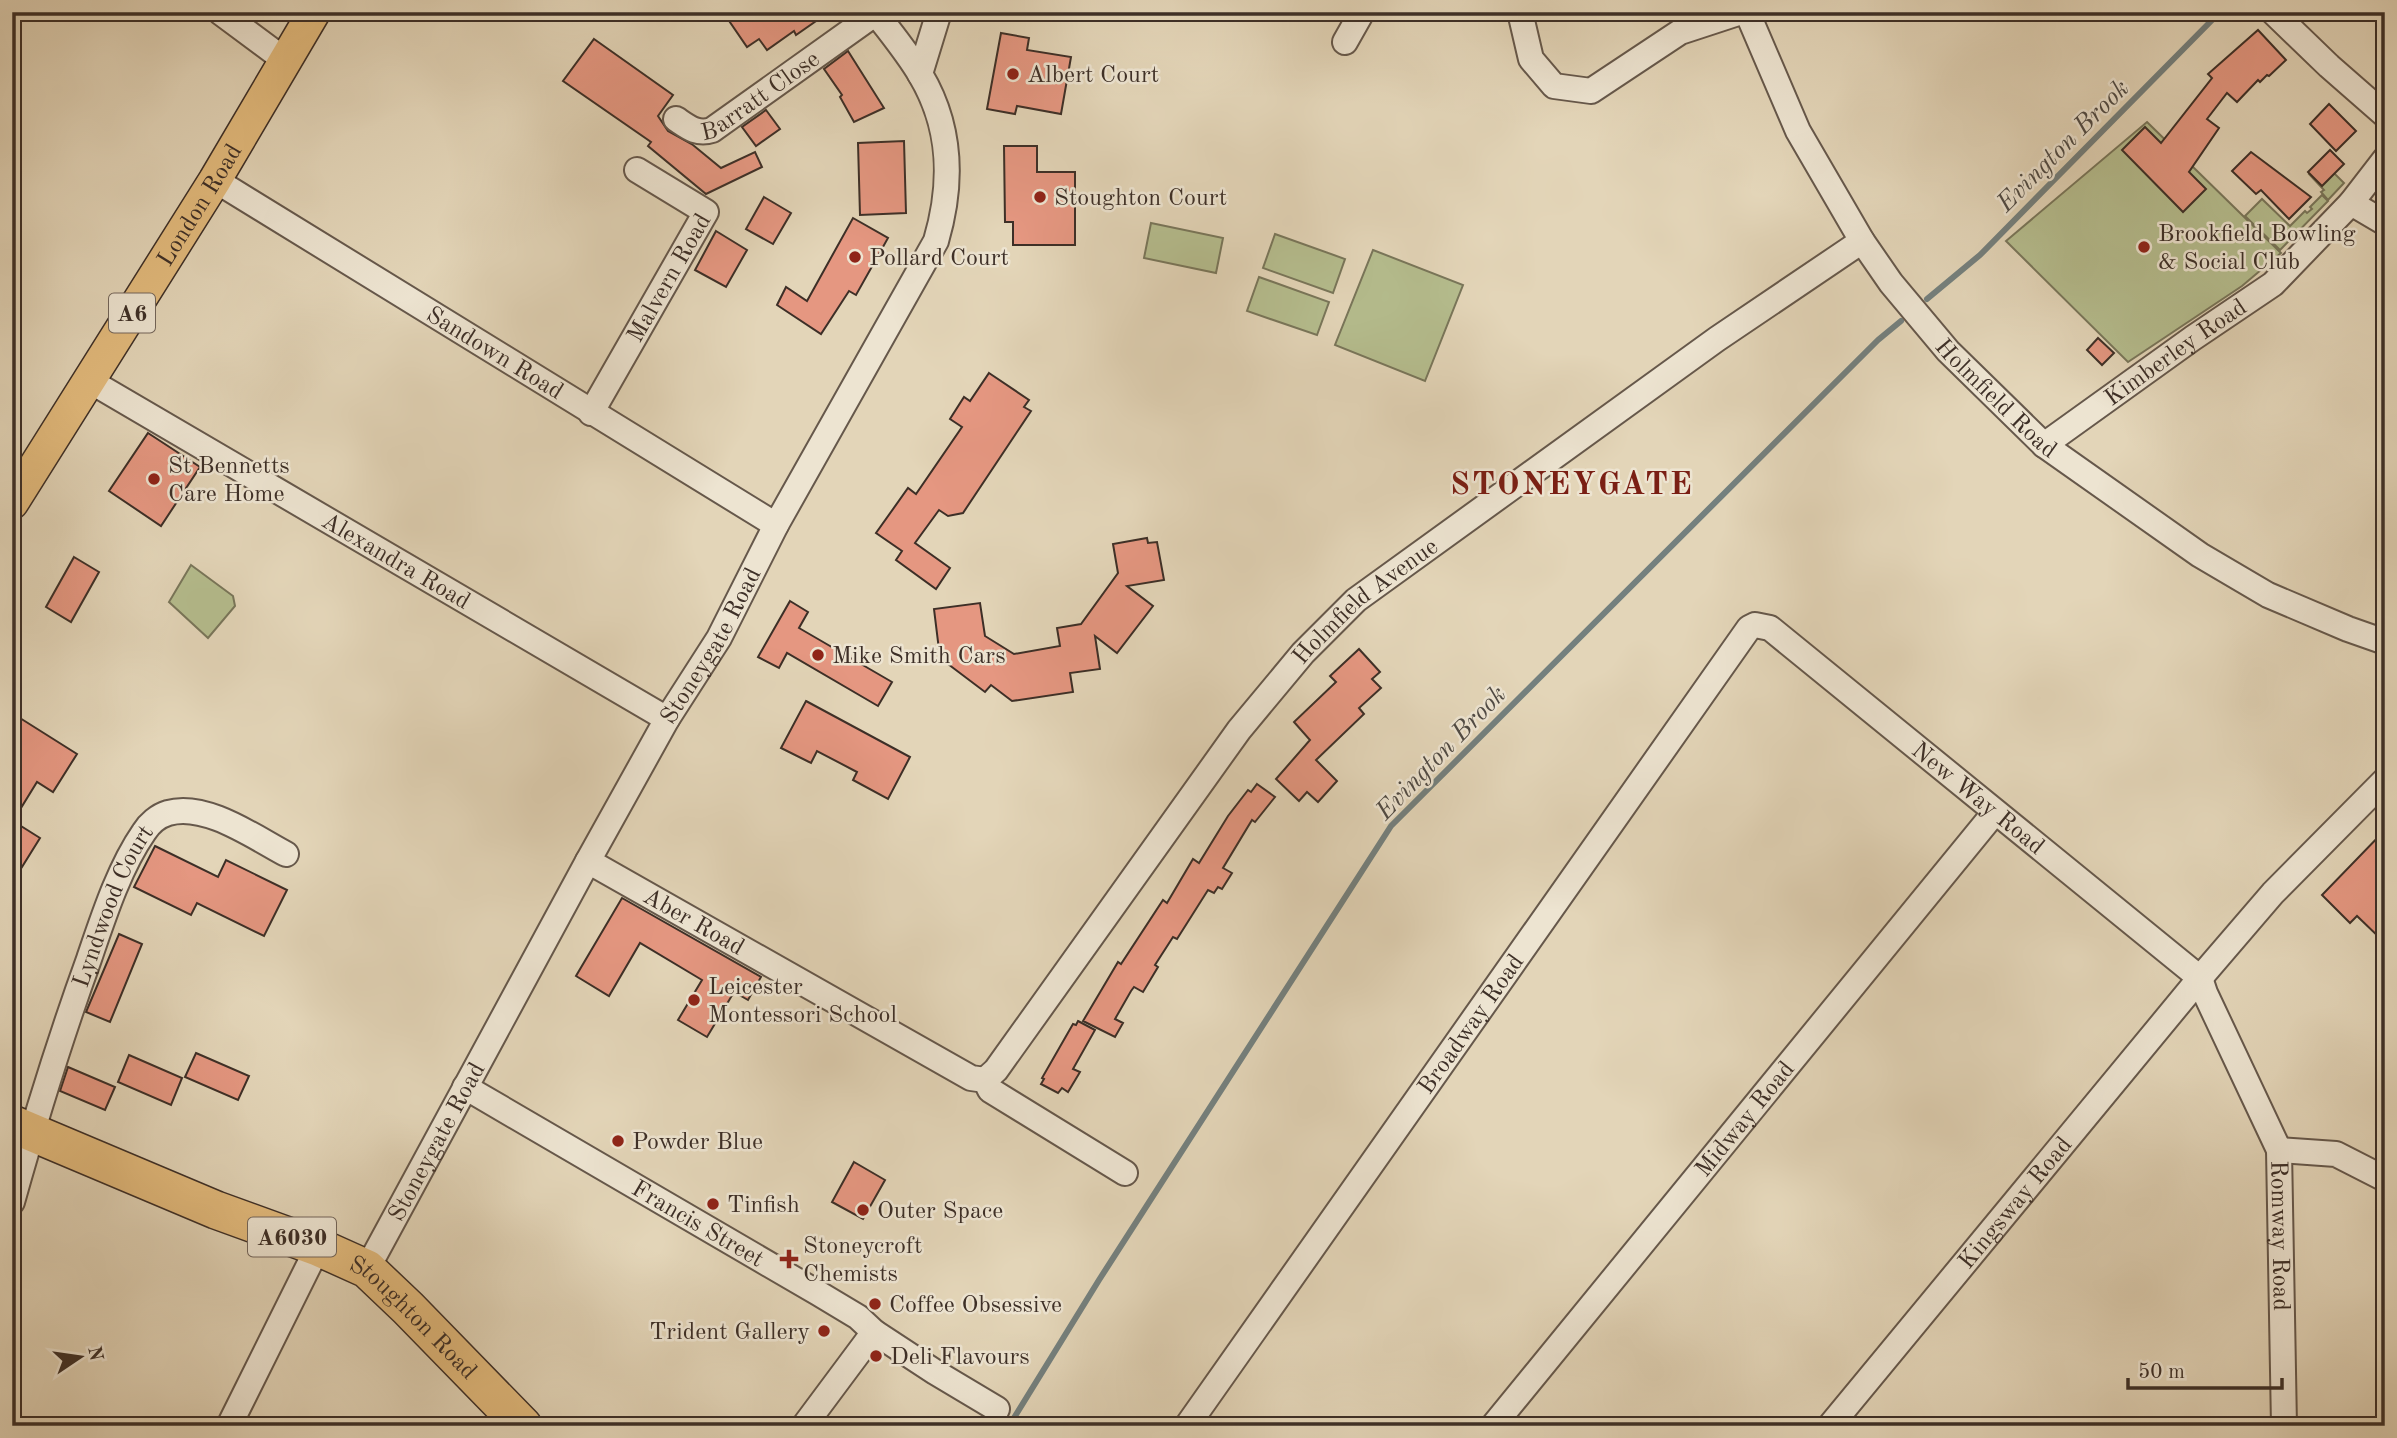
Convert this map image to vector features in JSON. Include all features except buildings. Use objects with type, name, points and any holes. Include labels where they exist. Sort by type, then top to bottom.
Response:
[{"type":"highway","name":"Stoughton Road","points":[[22,1128],[216,1210],[318,1247],[367,1269],[408,1307],[523,1426]]},
{"type":"main road","name":"London Road","points":[[12,503],[215,180],[314,12]]},
{"type":"street","points":[[220,12],[286,61]]},
{"type":"street","points":[[920,74],[939,12]]},
{"type":"street","points":[[1345,43],[1362,12]]},
{"type":"street","points":[[1520,12],[1531,59],[1555,86],[1591,91],[1681,32],[1741,12]]},
{"type":"street","name":"Holmfield Road","points":[[1746,12],[1798,131],[1863,241],[1891,283],[1948,351],[2044,445],[2200,555],[2268,594],[2385,642]]},
{"type":"street","points":[[2273,12],[2385,115]]},
{"type":"street","name":"Stoneygate Road","points":[[367,1269],[588,861],[667,719],[719,638],[776,525],[936,241],[948,189],[947,155],[937,111],[920,74],[875,13]]},
{"type":"street","name":"Barratt Close","points":[[676,119],[694,131],[712,130],[875,13]]},
{"type":"street","name":"Kimberley Road","points":[[2044,445],[2273,284],[2351,203],[2385,159]]},
{"type":"street","name":"Malvern Road","points":[[592,413],[706,212],[637,170]]},
{"type":"street","name":"Sandown Road","points":[[215,180],[776,525]]},
{"type":"street","points":[[2351,203],[2385,223]]},
{"type":"street","name":"Holmfield Avenue","points":[[985,1080],[996,1070],[1239,730],[1303,653],[1356,600],[1717,339],[1863,241]]},
{"type":"street","name":"Alexandra Road","points":[[90,381],[667,719]]},
{"type":"street","name":"New Way Road","points":[[1755,625],[1770,628],[2200,978]]},
{"type":"street","name":"Broadway Road","points":[[1187,1426],[1743,633],[1755,625]]},
{"type":"street","name":"Kingsway Road","points":[[1830,1426],[2273,893],[2385,780]]},
{"type":"street","name":"Lyndwood Court","points":[[12,1202],[22,1128],[61,1038],[111,896],[144,832],[156,819],[168,813],[197,811],[286,854]]},
{"type":"street","name":"Midway Road","points":[[1493,1426],[1995,813]]},
{"type":"street","name":"Aber Road","points":[[588,861],[971,1078],[985,1080],[990,1090],[1125,1173]]},
{"type":"street","name":"Romway Road","points":[[2200,978],[2279,1150],[2284,1426]]},
{"type":"street","name":"Francis Street","points":[[465,1087],[858,1317],[874,1332],[997,1409]]},
{"type":"street","points":[[2279,1150],[2336,1154],[2385,1179]]},
{"type":"street","points":[[229,1426],[318,1247]]},
{"type":"street","points":[[804,1426],[874,1332]]},
{"type":"green space","name":"Brookfield Bowling & Social Club","points":[[2147,122],[2281,253],[2242,286],[2128,362],[2006,241]]},
{"type":"green space","points":[[2317,166],[2332,171],[2344,183],[2328,200],[2321,192],[2324,190],[2309,174]]},
{"type":"green space","points":[[2322,195],[2328,201],[2280,250],[2245,216],[2262,199],[2290,226],[2305,211],[2307,213],[2312,209],[2310,207]]},
{"type":"green space","points":[[1151,223],[1223,238],[1216,273],[1144,258]]},
{"type":"green space","points":[[1275,234],[1345,259],[1333,293],[1263,268]]},
{"type":"green space","points":[[1373,250],[1463,285],[1425,381],[1335,345]]},
{"type":"green space","points":[[1259,277],[1329,302],[1317,335],[1247,311]]},
{"type":"green space","points":[[191,565],[233,596],[235,606],[208,638],[169,602]]},
{"type":"waterway","name":"Evington Brook","points":[[1927,299],[1980,255],[2220,12]]},
{"type":"waterway","name":"Evington Brook","points":[[1009,1426],[1099,1280],[1391,826],[1878,340],[1901,321]]},
{"type":"place","name":"Albert Court","points":[[1013,74]]},
{"type":"place","name":"Stoughton Court","points":[[1040,197]]},
{"type":"place","name":"Brookfield Bowling & Social Club","points":[[2144,247]]},
{"type":"place","name":"Pollard Court","points":[[855,257]]},
{"type":"place","name":"St Bennetts Care Home","points":[[154,479]]},
{"type":"place","name":"Mike Smith Cars","points":[[818,655]]},
{"type":"place","name":"Leicester Montessori School","points":[[694,1000]]},
{"type":"place","name":"Powder Blue","points":[[618,1141]]},
{"type":"place","name":"Tinfish","points":[[713,1204]]},
{"type":"place","name":"Outer Space","points":[[863,1210]]},
{"type":"place","name":"Stoneycroft Chemists","points":[[789,1259]]},
{"type":"place","name":"Coffee Obsessive","points":[[875,1304]]},
{"type":"place","name":"Trident Gallery","points":[[824,1331]]},
{"type":"place","name":"Deli Flavours","points":[[876,1356]]},
{"type":"district","name":"STONEYGATE","points":[[1572,483]]}]
